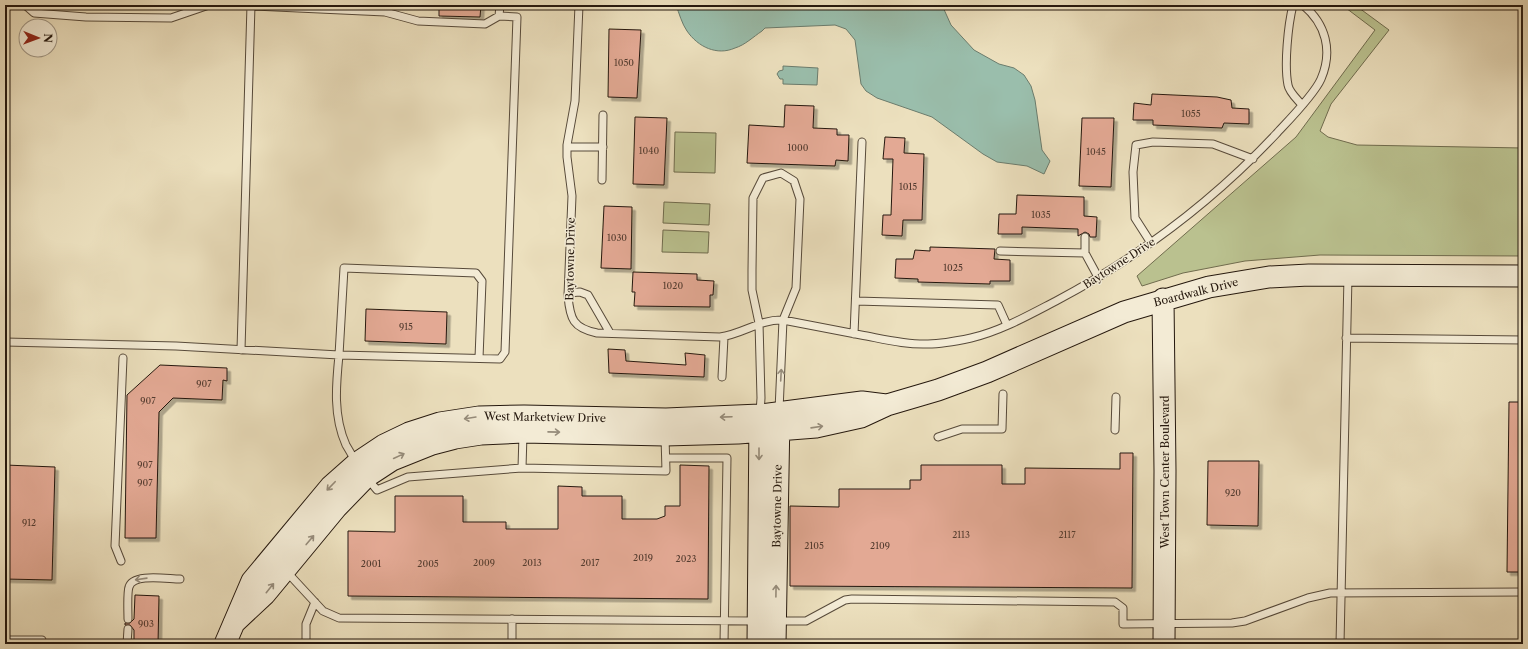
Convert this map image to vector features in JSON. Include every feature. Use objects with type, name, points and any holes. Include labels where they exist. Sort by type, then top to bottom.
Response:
[{"type":"street","name":"Boardwalk Drive","points":[[769,423],[862,402],[887,405],[938,390],[987,372],[1114,316],[1163,299],[1209,287],[1269,277],[1348,274],[1523,276]]},
{"type":"street","name":"West Town Center Boulevard","points":[[1163,299],[1165,471],[1164,644]]},
{"type":"street","name":"West Marketview Drive","points":[[226,644],[252,581],[278,564],[331,486],[361,470],[390,442],[409,433],[440,423],[479,417],[523,424],[665,427],[769,423]]},
{"type":"street","name":"Baytowne Drive","points":[[758,644],[767,621],[769,423]]},
{"type":"street","name":"Baytowne Drive","points":[[767,621],[776,644]]},
{"type":"lane","points":[[25,5],[34,14],[86,17],[171,18],[209,5]]},
{"type":"lane","points":[[5,342],[150,345],[339,355],[500,359],[506,352],[518,17],[499,16],[485,24],[458,23],[418,21],[385,12],[234,5]]},
{"type":"lane","points":[[241,350],[251,5]]},
{"type":"lane","points":[[499,16],[500,5]]},
{"type":"lane","name":"Baytowne Drive","points":[[579,5],[575,101],[567,147],[572,196],[568,292],[573,321],[579,327],[585,331],[610,334],[724,337],[734,335],[759,323],[772,319],[908,343],[929,344],[950,342],[973,337],[1007,325],[1040,309],[1098,277],[1151,243],[1170,230],[1214,194],[1252,159],[1316,89],[1321,80],[1326,63],[1327,48],[1325,34],[1320,25],[1303,5]]},
{"type":"lane","points":[[1293,5],[1290,17],[1287,57],[1288,86],[1302,105]]},
{"type":"lane","points":[[602,180],[603,115]]},
{"type":"lane","points":[[854,334],[862,142]]},
{"type":"lane","points":[[1151,243],[1135,218],[1133,172],[1136,145],[1153,142],[1213,144],[1252,159]]},
{"type":"lane","points":[[567,147],[602,147]]},
{"type":"lane","points":[[759,323],[752,290],[753,198],[763,178],[781,173],[794,181],[800,198],[796,288],[783,320]]},
{"type":"lane","points":[[1085,237],[1085,253],[1098,277]]},
{"type":"lane","points":[[1000,250],[1085,253]]},
{"type":"lane","points":[[479,358],[482,281],[476,273],[344,268],[336,404],[340,428],[346,444],[361,470],[377,490],[408,477],[522,468],[666,471],[665,427]]},
{"type":"lane","points":[[1340,644],[1348,274]]},
{"type":"lane","points":[[568,292],[580,292],[588,295],[610,334]]},
{"type":"lane","points":[[856,301],[998,305],[1007,325]]},
{"type":"lane","name":"Baytowne Drive","points":[[769,423],[783,320]]},
{"type":"lane","name":"Baytowne Drive","points":[[759,323],[761,398],[769,423]]},
{"type":"lane","points":[[722,377],[724,337]]},
{"type":"lane","points":[[1346,338],[1523,340]]},
{"type":"lane","points":[[121,561],[115,546],[123,358]]},
{"type":"lane","points":[[938,437],[962,429],[1002,429],[1003,394]]},
{"type":"lane","points":[[1115,430],[1116,397]]},
{"type":"lane","points":[[522,468],[523,424]]},
{"type":"lane","points":[[666,458],[727,458],[724,644]]},
{"type":"lane","points":[[278,564],[323,611],[339,618],[806,621],[845,600],[891,599],[1115,602],[1123,608],[1124,624],[1232,623],[1245,621],[1308,598],[1342,592],[1523,592]]},
{"type":"lane","points":[[128,619],[129,587],[134,580],[142,578],[180,579]]},
{"type":"lane","points":[[306,644],[306,624],[315,602]]},
{"type":"lane","points":[[512,620],[512,644]]},
{"type":"lane","points":[[127,644],[128,630]]},
{"type":"lane","points":[[5,640],[42,640],[42,644]]},
{"type":"shaded area","points":[[676,5],[942,5],[951,25],[974,50],[999,64],[1014,68],[1024,75],[1031,86],[1035,100],[1042,150],[1050,161],[1044,174],[1027,166],[997,162],[983,154],[932,117],[877,98],[866,91],[861,84],[855,40],[846,29],[835,25],[765,28],[739,47],[721,51],[702,46],[691,37],[684,25]]},
{"type":"shaded area","points":[[1342,5],[1355,5],[1389,30],[1331,104],[1320,131],[1328,137],[1357,145],[1523,148],[1523,256],[1320,255],[1245,261],[1183,273],[1142,286],[1137,276],[1296,137],[1375,30]]},
{"type":"shaded area","points":[[783,66],[818,68],[817,85],[783,84],[783,79],[780,79],[777,74],[779,71],[783,70]]},
{"type":"shaded area","points":[[675,132],[716,133],[715,173],[674,172]]},
{"type":"shaded area","points":[[664,202],[710,204],[709,225],[663,223]]},
{"type":"shaded area","points":[[663,230],[709,232],[708,253],[662,252]]},
{"type":"building","points":[[439,5],[481,5],[480,17],[439,16]]},
{"type":"building","points":[[609,29],[641,30],[637,98],[608,97]]},
{"type":"building","points":[[1152,94],[1217,97],[1231,100],[1232,108],[1249,109],[1249,124],[1224,123],[1222,128],[1153,125],[1153,120],[1133,120],[1134,103],[1151,105]]},
{"type":"building","points":[[785,105],[814,106],[813,128],[837,129],[837,135],[849,135],[848,161],[836,160],[835,166],[747,163],[749,125],[784,127]]},
{"type":"building","points":[[635,117],[667,118],[664,185],[633,184]]},
{"type":"building","points":[[1082,118],[1114,118],[1111,187],[1079,186]]},
{"type":"building","points":[[885,137],[905,138],[904,153],[924,154],[922,220],[903,220],[902,236],[882,235],[883,215],[891,215],[893,159],[883,159]]},
{"type":"building","points":[[1017,195],[1084,197],[1084,216],[1097,217],[1096,237],[1090,237],[1089,234],[1085,232],[1078,236],[1078,229],[1022,227],[1022,234],[998,234],[999,214],[1016,214]]},
{"type":"building","points":[[604,206],[632,207],[631,269],[601,268]]},
{"type":"building","points":[[930,247],[995,249],[994,259],[1010,260],[1010,281],[990,281],[990,284],[918,282],[918,279],[895,278],[896,259],[913,259],[915,250],[930,251]]},
{"type":"building","points":[[633,272],[697,274],[697,280],[714,281],[713,295],[710,295],[710,307],[634,306],[635,292],[632,292]]},
{"type":"building","points":[[366,309],[447,312],[446,344],[365,341]]},
{"type":"building","points":[[608,349],[625,350],[626,361],[686,365],[685,353],[705,355],[704,377],[609,373]]},
{"type":"building","points":[[160,365],[227,368],[227,381],[223,380],[222,400],[173,398],[159,412],[156,538],[125,538],[127,395]]},
{"type":"building","points":[[1509,402],[1523,402],[1523,572],[1507,572]]},
{"type":"building","points":[[1120,453],[1133,453],[1132,588],[790,586],[790,506],[839,507],[839,489],[910,489],[910,480],[921,480],[921,465],[1002,465],[1002,484],[1025,484],[1025,468],[1120,469]]},
{"type":"building","points":[[1208,461],[1259,461],[1258,526],[1207,525]]},
{"type":"building","points":[[5,465],[55,467],[52,580],[5,579]]},
{"type":"building","points":[[680,465],[709,466],[708,599],[348,596],[348,531],[395,532],[395,496],[463,496],[463,522],[506,522],[506,529],[558,529],[558,486],[582,487],[582,496],[622,496],[622,519],[657,519],[665,516],[665,506],[680,506]]},
{"type":"building","points":[[135,595],[159,596],[158,644],[134,644],[134,630],[130,625],[125,625],[125,623],[130,623],[134,619]]}]
